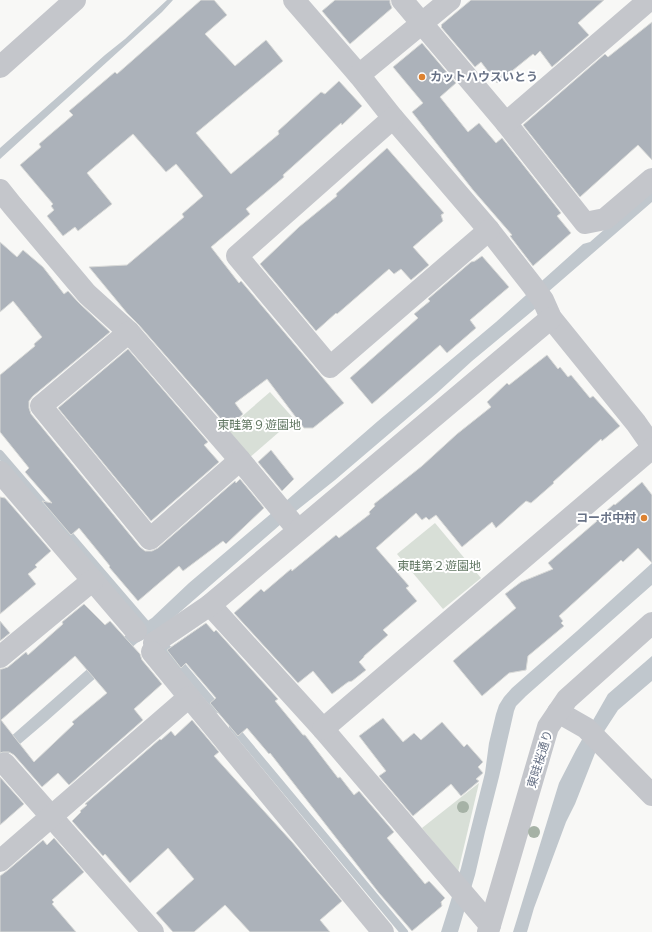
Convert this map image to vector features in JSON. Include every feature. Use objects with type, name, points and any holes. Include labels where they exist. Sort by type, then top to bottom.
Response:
[{"type":"street","points":[[0,67],[75,0]]},
{"type":"street","points":[[294,0],[360,75],[393,118],[489,230],[636,423],[652,447],[323,729]]},
{"type":"street","points":[[402,0],[506,123],[585,223],[605,219],[652,179]]},
{"type":"street","points":[[360,75],[450,0]]},
{"type":"street","points":[[506,123],[649,0]]},
{"type":"street","points":[[393,118],[237,256],[330,367],[489,230]]},
{"type":"street","points":[[0,190],[87,294],[129,332],[240,460],[288,518]]},
{"type":"street","points":[[383,932],[189,697],[156,644],[210,605],[288,518],[542,301]]},
{"type":"street","points":[[129,332],[41,406],[150,539],[240,460]]},
{"type":"street","points":[[2,478],[93,580],[136,631]]},
{"type":"street","points":[[0,657],[93,580]]},
{"type":"street","points":[[210,605],[323,729],[489,929]]},
{"type":"street","name":"東畦桜通り","points":[[489,929],[548,728],[567,699],[652,623]]},
{"type":"street","points":[[0,861],[189,697]]},
{"type":"street","points":[[558,712],[586,728],[652,795]]},
{"type":"street","points":[[5,764],[153,932]]},
{"type":"green space","name":"東畦第９遊園地","points":[[270,392],[294,419],[249,458],[225,431]]},
{"type":"green space","name":"東畦第２遊園地","points":[[435,523],[481,578],[443,609],[397,554]]},
{"type":"green space","points":[[479,783],[458,872],[422,828]]},
{"type":"shaded area","points":[[167,0],[173,0],[162,12],[0,159],[0,148],[125,39]]},
{"type":"shaded area","points":[[652,188],[652,202],[548,292],[536,308],[472,361],[437,393],[335,480],[296,511],[157,632],[137,643],[0,761],[0,746],[125,636],[152,618],[189,583],[496,322],[583,244],[590,242]]},
{"type":"shaded area","points":[[652,563],[652,585],[516,706],[475,875],[458,932],[441,932],[461,868],[485,773],[489,743],[499,705],[512,688]]},
{"type":"shaded area","points":[[652,656],[652,681],[618,710],[603,733],[575,804],[566,822],[534,908],[527,932],[513,932],[559,783],[608,694]]},
{"type":"building","points":[[201,0],[214,0],[227,15],[205,34],[235,66],[266,40],[283,61],[196,133],[231,174],[279,134],[278,131],[321,92],[325,94],[339,81],[362,106],[283,175],[284,177],[246,209],[250,214],[211,247],[239,283],[241,281],[344,403],[313,428],[304,428],[267,379],[235,403],[243,414],[228,427],[127,313],[89,267],[127,265],[184,217],[182,214],[203,196],[176,164],[166,172],[133,134],[87,173],[112,204],[78,231],[75,227],[63,236],[47,216],[54,210],[51,206],[53,204],[20,165],[41,147],[39,144],[73,115],[69,111],[115,72],[117,74]]},
{"type":"building","points":[[335,0],[390,0],[392,8],[350,44],[322,11]]},
{"type":"building","points":[[471,0],[604,0],[578,23],[589,35],[552,67],[540,51],[535,56],[533,54],[497,83],[481,62],[475,67],[441,27],[441,25]]},
{"type":"building","points":[[652,22],[652,160],[638,145],[580,197],[523,125],[605,54],[608,57]]},
{"type":"building","points":[[422,43],[456,83],[440,97],[468,132],[479,123],[496,143],[502,138],[561,213],[557,216],[571,233],[533,266],[510,236],[512,235],[473,190],[412,112],[423,103],[393,67]]},
{"type":"building","points":[[387,148],[444,213],[441,215],[443,221],[413,247],[429,265],[411,280],[401,269],[394,274],[389,269],[316,331],[260,264],[299,227],[337,196],[336,194]]},
{"type":"building","points":[[0,242],[17,257],[23,250],[43,267],[64,294],[68,291],[110,332],[33,396],[29,401],[29,408],[31,414],[140,547],[145,551],[152,551],[158,548],[235,481],[236,483],[240,479],[264,508],[226,544],[223,541],[183,571],[179,566],[138,601],[79,528],[71,535],[42,501],[52,503],[25,472],[29,468],[0,432],[0,375],[35,346],[34,344],[42,337],[13,301],[0,312]]},
{"type":"building","points":[[482,256],[509,287],[470,320],[476,328],[447,353],[440,345],[372,404],[350,378],[418,318],[414,314],[430,301],[428,299],[471,262]]},
{"type":"building","points":[[128,349],[208,442],[204,445],[219,462],[151,521],[58,408]]},
{"type":"building","points":[[547,355],[558,369],[560,367],[568,377],[571,375],[590,398],[593,396],[620,426],[602,441],[601,439],[531,503],[526,501],[496,528],[492,522],[462,547],[436,515],[429,520],[426,517],[422,520],[416,513],[376,548],[409,586],[406,588],[417,601],[383,630],[388,635],[359,662],[366,670],[352,681],[348,682],[332,694],[313,671],[298,683],[234,613],[261,589],[264,592],[291,569],[292,571],[336,535],[339,538],[370,514],[369,512],[375,506],[374,504],[422,466],[457,434],[491,407],[487,402],[507,383],[509,385]]},
{"type":"building","points":[[271,450],[294,479],[282,491],[258,462]]},
{"type":"building","points":[[642,482],[652,495],[652,563],[638,548],[623,562],[621,560],[559,616],[563,621],[561,623],[564,626],[528,656],[526,670],[509,673],[482,696],[453,661],[516,608],[505,594],[521,582],[553,569],[548,563],[597,521],[596,520],[614,504],[615,505]]},
{"type":"building","points":[[0,497],[5,498],[51,551],[35,565],[37,567],[28,574],[36,584],[0,614]]},
{"type":"building","points":[[84,604],[105,625],[110,621],[140,654],[142,660],[162,684],[134,709],[143,720],[69,785],[58,773],[42,787],[14,755],[9,752],[0,753],[0,669],[8,667],[26,652],[28,655],[63,624],[62,622]],"holes":[[[75,656],[107,693],[72,722],[74,724],[34,762],[1,720]]]},
{"type":"building","points":[[0,621],[10,633],[0,641]]},
{"type":"building","points":[[206,623],[214,632],[216,630],[278,699],[275,701],[303,735],[305,735],[338,778],[340,777],[354,795],[359,791],[394,832],[387,838],[425,884],[429,881],[445,898],[441,902],[442,906],[412,931],[379,893],[270,753],[269,754],[247,728],[238,736],[210,703],[216,698],[186,663],[181,668],[167,650]]},
{"type":"building","points":[[383,718],[403,742],[414,733],[421,740],[442,722],[464,747],[467,744],[483,762],[478,767],[483,773],[476,779],[479,781],[461,796],[451,784],[413,816],[379,776],[386,771],[359,736]]},
{"type":"building","points":[[192,720],[219,752],[214,756],[292,842],[342,901],[320,920],[330,932],[250,932],[225,905],[194,932],[173,932],[156,913],[194,879],[168,848],[130,883],[105,854],[103,856],[72,821],[87,805],[85,804],[160,739],[161,740],[171,731],[175,736]]},
{"type":"building","points":[[0,777],[24,804],[0,825]]},
{"type":"building","points":[[54,838],[84,872],[52,900],[54,902],[52,904],[76,932],[0,932],[0,876],[43,840],[47,845]]},
{"type":"waterway","points":[[0,454],[152,631]]},
{"type":"waterway","points":[[160,640],[218,709]]},
{"type":"waterway","points":[[233,727],[404,932]]},
{"type":"place","name":"カットハウスいとう","points":[[422,77]]},
{"type":"place","name":"コーポ中村","points":[[644,518]]}]
